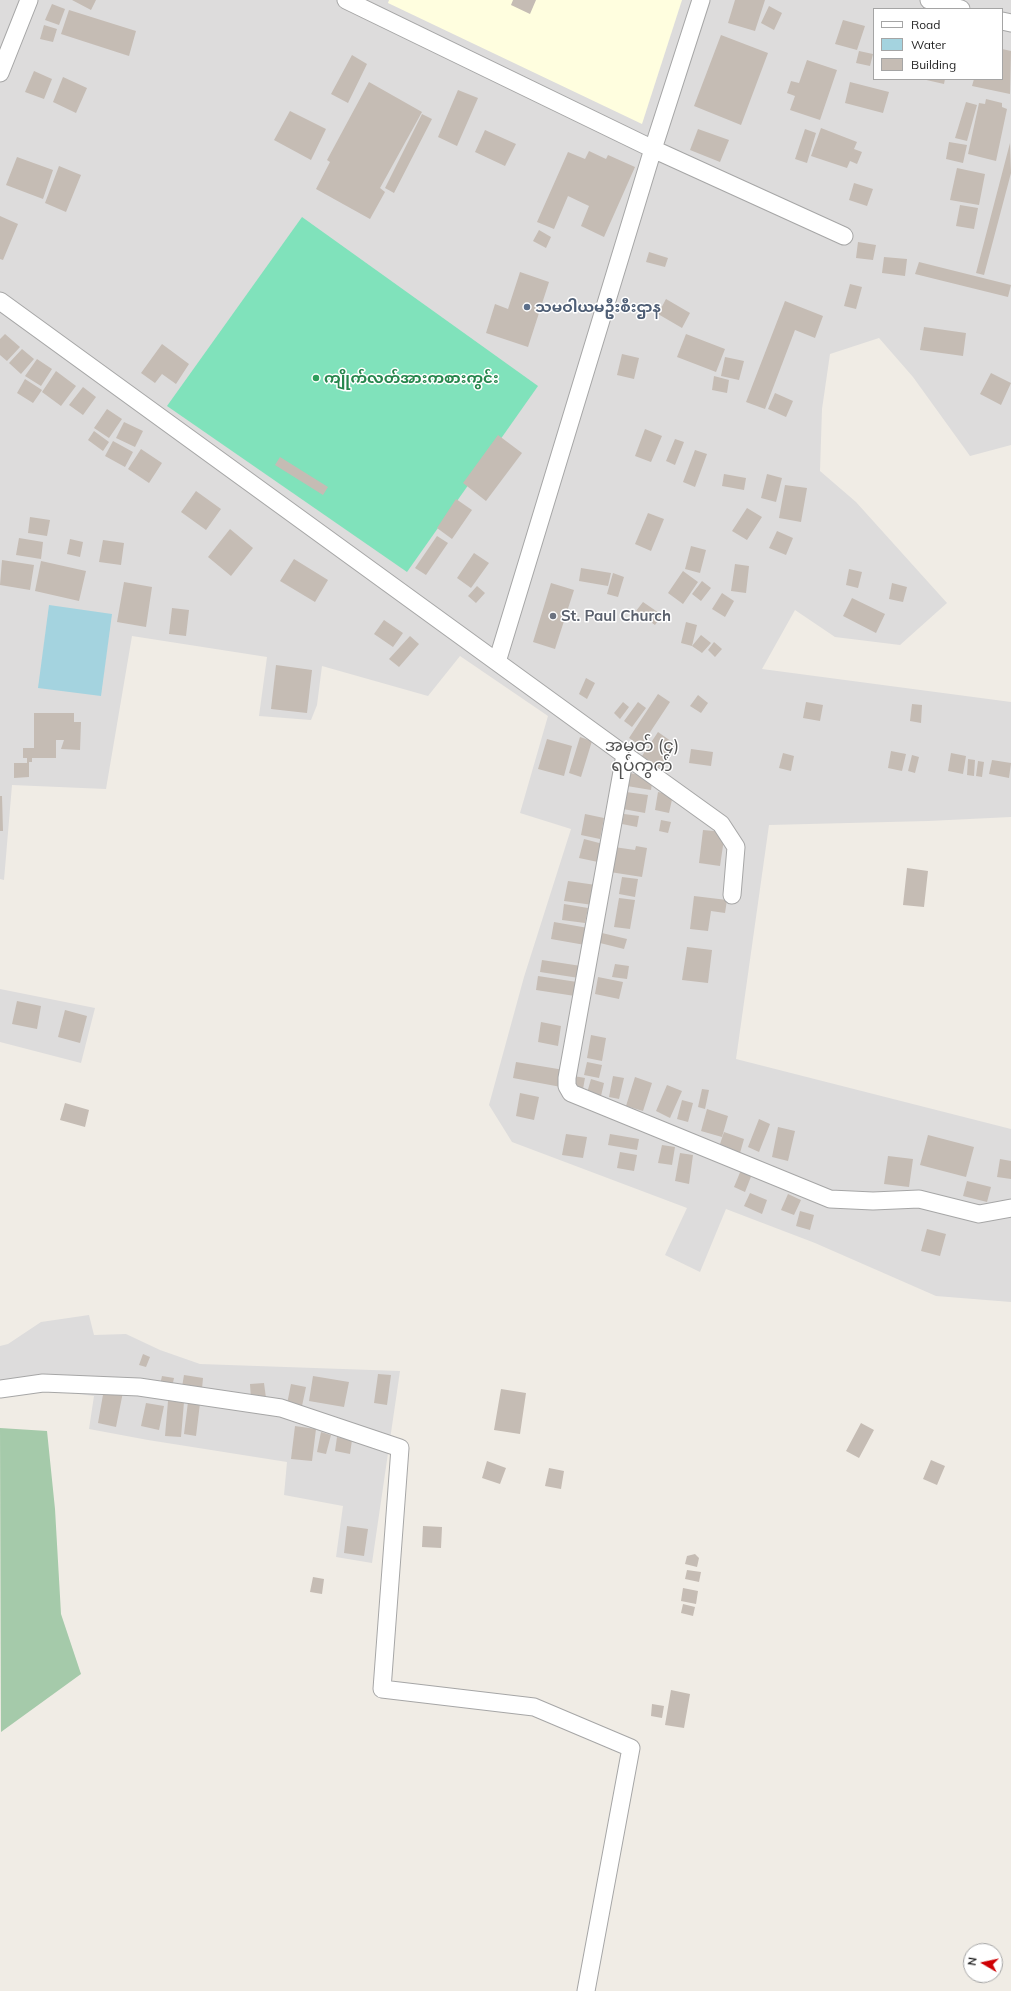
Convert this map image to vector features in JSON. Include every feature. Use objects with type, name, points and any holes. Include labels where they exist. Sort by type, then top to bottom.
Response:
[{"type":"street","points":[[0,73],[29,0]]},
{"type":"street","points":[[497,662],[653,149],[701,0]]},
{"type":"street","points":[[929,0],[957,8]]},
{"type":"street","points":[[354,2],[653,149],[844,236]]},
{"type":"street","points":[[0,301],[721,824],[736,847],[732,895]]},
{"type":"street","points":[[624,755],[567,1078],[567,1086],[571,1093],[830,1200],[874,1201],[919,1199],[980,1214],[1011,1208]]},
{"type":"street","points":[[0,1389],[43,1383],[140,1387],[163,1390],[281,1408],[400,1448],[382,1689],[534,1707],[631,1748],[586,1991]]},
{"type":"shaded area","points":[[0,0],[1011,0],[1011,445],[970,456],[913,377],[879,338],[830,354],[822,409],[820,471],[856,502],[947,603],[900,645],[835,637],[795,610],[762,669],[1011,702],[1011,817],[928,821],[769,825],[736,1059],[1011,1129],[1011,1302],[936,1296],[815,1243],[726,1209],[700,1272],[665,1255],[687,1208],[512,1142],[489,1105],[524,977],[571,829],[520,813],[548,716],[460,656],[428,696],[322,666],[317,705],[311,720],[259,716],[267,657],[132,636],[106,789],[12,785],[4,880],[0,879]]},
{"type":"shaded area","points":[[389,0],[682,0],[642,124],[388,3]]},
{"type":"shaded area","points":[[0,989],[95,1008],[81,1063],[0,1042]]},
{"type":"shaded area","points":[[89,1315],[94,1335],[126,1334],[160,1350],[200,1364],[400,1371],[372,1563],[336,1557],[343,1506],[284,1495],[287,1462],[89,1429],[94,1396],[38,1389],[0,1395],[0,1346],[8,1344],[41,1322]]},
{"type":"shaded area","points":[[0,1428],[47,1431],[55,1509],[61,1614],[81,1674],[1,1732]]},
{"type":"green space","points":[[302,217],[538,386],[407,572],[167,406]]},
{"type":"water","points":[[49,605],[112,614],[101,696],[38,688]]},
{"type":"building","points":[[72,0],[96,0],[91,10]]},
{"type":"building","points":[[513,0],[536,0],[530,14],[511,5]]},
{"type":"building","points":[[735,0],[765,0],[755,31],[728,23]]},
{"type":"building","points":[[52,4],[65,9],[59,25],[45,20]]},
{"type":"building","points":[[769,6],[782,13],[774,30],[761,23]]},
{"type":"building","points":[[69,10],[136,31],[129,56],[61,34]]},
{"type":"building","points":[[843,20],[865,26],[857,50],[835,44]]},
{"type":"building","points":[[44,25],[57,29],[53,42],[40,39]]},
{"type":"building","points":[[721,35],[768,53],[741,125],[694,106]]},
{"type":"building","points":[[1003,49],[1011,51],[1010,94],[972,86],[974,80],[1003,80]]},
{"type":"building","points":[[859,51],[873,54],[870,66],[856,63]]},
{"type":"building","points":[[352,55],[367,64],[348,103],[331,94]]},
{"type":"building","points":[[807,60],[837,70],[820,120],[790,110],[795,96],[787,93],[791,81],[799,83]]},
{"type":"building","points":[[34,71],[52,79],[44,99],[25,92]]},
{"type":"building","points":[[63,77],[87,88],[76,113],[53,102]]},
{"type":"building","points":[[926,80],[945,80],[944,84]]},
{"type":"building","points":[[369,82],[422,112],[380,188],[385,192],[370,219],[316,189],[330,162],[327,160]]},
{"type":"building","points":[[850,82],[889,92],[883,113],[845,103]]},
{"type":"building","points":[[458,90],[478,98],[457,146],[438,137]]},
{"type":"building","points":[[986,99],[1002,103],[1002,107],[1007,109],[996,161],[968,154],[979,103],[985,104]]},
{"type":"building","points":[[966,102],[977,105],[967,141],[955,138]]},
{"type":"building","points":[[290,111],[326,129],[311,160],[274,140]]},
{"type":"building","points":[[422,114],[432,119],[394,193],[385,188]]},
{"type":"building","points":[[821,128],[857,142],[854,149],[862,152],[857,164],[850,161],[847,168],[811,156]]},
{"type":"building","points":[[698,129],[729,140],[720,162],[690,150]]},
{"type":"building","points":[[805,129],[816,133],[807,163],[795,159]]},
{"type":"building","points":[[485,130],[516,144],[505,166],[475,152]]},
{"type":"building","points":[[949,142],[967,145],[963,163],[946,159]]},
{"type":"building","points":[[1010,143],[1011,173],[984,275],[976,273]]},
{"type":"building","points":[[589,151],[606,159],[608,155],[635,167],[604,237],[581,226],[589,206],[568,196],[554,229],[537,222],[568,152],[585,159]]},
{"type":"building","points":[[17,157],[53,170],[43,199],[6,185]]},
{"type":"building","points":[[59,166],[81,175],[66,212],[45,203]]},
{"type":"building","points":[[957,168],[985,174],[979,205],[950,200]]},
{"type":"building","points":[[854,183],[873,189],[867,206],[849,200]]},
{"type":"building","points":[[960,205],[978,208],[974,229],[956,226]]},
{"type":"building","points":[[0,216],[18,224],[3,260],[0,259]]},
{"type":"building","points":[[539,230],[551,237],[546,248],[533,241]]},
{"type":"building","points":[[858,242],[876,245],[873,260],[856,258]]},
{"type":"building","points":[[649,252],[668,258],[665,267],[646,262]]},
{"type":"building","points":[[884,257],[907,259],[905,276],[882,273]]},
{"type":"building","points":[[919,262],[1011,285],[1008,297],[915,274]]},
{"type":"building","points":[[520,272],[549,282],[528,347],[486,333],[495,304],[508,309]]},
{"type":"building","points":[[850,284],[862,287],[856,309],[844,306]]},
{"type":"building","points":[[666,299],[690,313],[682,328],[658,314]]},
{"type":"building","points":[[785,301],[823,316],[815,338],[795,330],[765,409],[746,402]]},
{"type":"building","points":[[924,327],[966,333],[963,356],[920,350]]},
{"type":"building","points":[[5,334],[20,347],[7,361],[0,355],[0,339]]},
{"type":"building","points":[[686,334],[725,349],[716,372],[677,357]]},
{"type":"building","points":[[162,344],[189,364],[176,384],[162,374],[155,383],[141,373]]},
{"type":"building","points":[[22,349],[34,359],[21,374],[9,363]]},
{"type":"building","points":[[622,354],[639,358],[634,379],[617,375]]},
{"type":"building","points":[[725,357],[744,361],[739,380],[721,376]]},
{"type":"building","points":[[37,359],[52,369],[41,386],[25,376]]},
{"type":"building","points":[[56,371],[76,386],[61,406],[42,392]]},
{"type":"building","points":[[991,373],[1011,383],[1001,405],[980,394]]},
{"type":"building","points":[[714,376],[729,380],[727,393],[712,390]]},
{"type":"building","points":[[25,379],[42,390],[33,403],[17,393]]},
{"type":"building","points":[[83,387],[96,397],[83,415],[69,405]]},
{"type":"building","points":[[775,393],[793,401],[786,417],[768,409]]},
{"type":"building","points":[[107,409],[122,419],[109,438],[94,428]]},
{"type":"building","points":[[124,422],[143,431],[135,447],[116,438]]},
{"type":"building","points":[[645,429],[662,436],[651,462],[635,456]]},
{"type":"building","points":[[94,431],[109,442],[103,451],[88,440]]},
{"type":"building","points":[[498,435],[522,453],[486,501],[463,483]]},
{"type":"building","points":[[675,439],[684,442],[675,465],[666,461]]},
{"type":"building","points":[[113,441],[133,452],[125,467],[105,456]]},
{"type":"building","points":[[141,449],[162,463],[149,483],[128,469]]},
{"type":"building","points":[[695,450],[707,454],[695,487],[683,482]]},
{"type":"building","points":[[280,457],[328,487],[323,495],[275,465]]},
{"type":"building","points":[[724,474],[746,478],[744,490],[722,486]]},
{"type":"building","points":[[767,474],[782,478],[776,502],[761,498]]},
{"type":"building","points":[[785,485],[807,488],[801,522],[779,518]]},
{"type":"building","points":[[196,491],[221,509],[206,530],[181,512]]},
{"type":"building","points":[[456,499],[472,510],[452,539],[437,528]]},
{"type":"building","points":[[747,508],[762,517],[747,540],[732,531]]},
{"type":"building","points":[[648,513],[664,519],[651,551],[635,544]]},
{"type":"building","points":[[30,517],[50,520],[47,536],[28,533]]},
{"type":"building","points":[[230,529],[253,548],[231,576],[208,557]]},
{"type":"building","points":[[777,531],[793,538],[786,555],[769,548]]},
{"type":"building","points":[[437,536],[448,543],[426,575],[415,568]]},
{"type":"building","points":[[19,538],[43,542],[41,559],[16,555]]},
{"type":"building","points":[[70,539],[83,542],[80,557],[67,554]]},
{"type":"building","points":[[103,540],[124,543],[121,565],[99,562]]},
{"type":"building","points":[[691,546],[706,550],[700,573],[685,569]]},
{"type":"building","points":[[474,553],[489,563],[471,588],[457,578]]},
{"type":"building","points":[[294,559],[328,580],[315,602],[280,581]]},
{"type":"building","points":[[2,560],[34,565],[30,590],[0,585]]},
{"type":"building","points":[[41,561],[86,571],[79,601],[35,591]]},
{"type":"building","points":[[735,564],[749,566],[746,593],[731,591]]},
{"type":"building","points":[[581,568],[611,573],[608,586],[579,581]]},
{"type":"building","points":[[849,569],[862,572],[858,588],[846,585]]},
{"type":"building","points":[[683,571],[698,582],[683,604],[668,593]]},
{"type":"building","points":[[613,573],[624,577],[618,597],[607,594]]},
{"type":"building","points":[[702,581],[711,588],[701,601],[692,594]]},
{"type":"building","points":[[124,582],[152,587],[146,627],[117,622]]},
{"type":"building","name":"St. Paul Church","points":[[551,583],[574,590],[555,649],[533,642]]},
{"type":"building","points":[[892,583],[907,587],[903,602],[889,599]]},
{"type":"building","points":[[477,586],[485,593],[476,603],[468,596]]},
{"type":"building","points":[[722,593],[734,601],[725,617],[712,609]]},
{"type":"building","points":[[852,598],[885,614],[876,633],[843,616]]},
{"type":"building","points":[[643,602],[662,615],[655,625],[636,611]]},
{"type":"building","points":[[172,608],[189,610],[186,636],[169,634]]},
{"type":"building","points":[[384,620],[403,633],[393,647],[374,634]]},
{"type":"building","points":[[686,622],[697,625],[692,646],[681,643]]},
{"type":"building","points":[[701,635],[711,643],[702,653],[692,646]]},
{"type":"building","points":[[410,636],[419,644],[399,667],[389,659]]},
{"type":"building","points":[[714,642],[722,649],[715,657],[708,650]]},
{"type":"building","points":[[276,665],[312,670],[307,713],[271,709]]},
{"type":"building","points":[[586,678],[595,683],[587,699],[579,694]]},
{"type":"building","points":[[658,694],[670,702],[641,746],[629,738]]},
{"type":"building","points":[[698,695],[708,703],[701,713],[690,706]]},
{"type":"building","points":[[623,702],[629,707],[620,719],[614,713]]},
{"type":"building","points":[[638,702],[646,708],[632,727],[624,721]]},
{"type":"building","points":[[806,702],[823,705],[820,721],[803,718]]},
{"type":"building","points":[[912,704],[922,705],[921,723],[910,721]]},
{"type":"building","points":[[34,713],[74,713],[74,722],[81,722],[80,750],[61,749],[64,740],[56,740],[56,758],[32,758],[32,762],[29,762],[29,777],[14,778],[14,763],[27,763],[27,758],[23,758],[23,748],[34,748]]},
{"type":"building","points":[[658,732],[675,744],[659,768],[642,756]]},
{"type":"building","points":[[580,737],[592,741],[581,777],[569,773]]},
{"type":"building","points":[[547,739],[572,746],[564,776],[538,769]]},
{"type":"building","points":[[691,749],[713,752],[711,766],[689,763]]},
{"type":"building","points":[[891,751],[906,754],[902,771],[888,768]]},
{"type":"building","points":[[783,753],[794,756],[791,771],[779,768]]},
{"type":"building","points":[[951,753],[966,756],[963,774],[948,771]]},
{"type":"building","points":[[912,755],[919,757],[915,773],[908,771]]},
{"type":"building","points":[[968,759],[975,760],[974,776],[967,775]]},
{"type":"building","points":[[992,760],[1011,763],[1009,778],[989,774]]},
{"type":"building","points":[[978,761],[984,762],[982,777],[976,776]]},
{"type":"building","points":[[629,773],[653,777],[651,790],[627,786]]},
{"type":"building","points":[[626,792],[648,795],[645,813],[623,809]]},
{"type":"building","points":[[658,792],[673,795],[669,813],[655,810]]},
{"type":"building","points":[[0,796],[2,796],[3,831],[0,831]]},
{"type":"building","points":[[585,814],[604,818],[600,839],[581,835]]},
{"type":"building","points":[[624,814],[639,816],[637,827],[622,824]]},
{"type":"building","points":[[661,820],[671,822],[668,833],[659,831]]},
{"type":"building","points":[[703,830],[725,832],[720,866],[699,863]]},
{"type":"building","points":[[584,839],[603,844],[598,862],[579,858]]},
{"type":"building","points":[[636,846],[647,848],[642,877],[610,872],[614,847],[635,850]]},
{"type":"building","points":[[907,868],[928,871],[924,907],[903,905]]},
{"type":"building","points":[[622,877],[638,879],[635,897],[619,894]]},
{"type":"building","points":[[568,881],[596,885],[593,905],[564,901]]},
{"type":"building","points":[[694,896],[727,900],[725,913],[711,911],[708,931],[690,929]]},
{"type":"building","points":[[619,898],[635,900],[630,929],[614,927]]},
{"type":"building","points":[[564,904],[588,908],[585,923],[562,920]]},
{"type":"building","points":[[554,922],[588,928],[585,945],[551,939]]},
{"type":"building","points":[[602,933],[627,939],[624,949],[600,943]]},
{"type":"building","points":[[687,947],[712,950],[708,983],[682,980]]},
{"type":"building","points":[[542,960],[581,966],[579,978],[540,972]]},
{"type":"building","points":[[615,964],[629,966],[627,979],[612,977]]},
{"type":"building","points":[[538,976],[577,982],[575,996],[536,990]]},
{"type":"building","points":[[598,977],[623,982],[619,999],[595,994]]},
{"type":"building","points":[[17,1001],[41,1006],[37,1029],[12,1024]]},
{"type":"building","points":[[65,1010],[87,1016],[80,1043],[58,1037]]},
{"type":"building","points":[[541,1022],[561,1026],[558,1046],[538,1042]]},
{"type":"building","points":[[591,1035],[606,1038],[602,1061],[587,1058]]},
{"type":"building","points":[[516,1062],[564,1070],[561,1087],[513,1078]]},
{"type":"building","points":[[587,1062],[602,1065],[599,1078],[584,1075]]},
{"type":"building","points":[[574,1076],[585,1078],[583,1089],[573,1087]]},
{"type":"building","points":[[613,1076],[624,1078],[619,1099],[609,1097]]},
{"type":"building","points":[[635,1077],[652,1083],[643,1111],[626,1106]]},
{"type":"building","points":[[591,1079],[604,1083],[601,1096],[587,1093]]},
{"type":"building","points":[[667,1085],[682,1091],[670,1118],[656,1111]]},
{"type":"building","points":[[702,1089],[709,1090],[705,1109],[698,1107]]},
{"type":"building","points":[[520,1093],[539,1097],[534,1120],[516,1116]]},
{"type":"building","points":[[682,1100],[693,1103],[688,1122],[677,1119]]},
{"type":"building","points":[[65,1103],[89,1110],[85,1127],[60,1120]]},
{"type":"building","points":[[707,1109],[728,1116],[722,1137],[701,1131]]},
{"type":"building","points":[[759,1119],[770,1124],[759,1152],[748,1147]]},
{"type":"building","points":[[778,1127],[795,1131],[788,1161],[772,1157]]},
{"type":"building","points":[[724,1132],[744,1139],[740,1153],[719,1147]]},
{"type":"building","points":[[566,1134],[587,1137],[583,1158],[562,1155]]},
{"type":"building","points":[[610,1134],[639,1139],[637,1150],[608,1145]]},
{"type":"building","points":[[928,1135],[974,1147],[966,1177],[920,1165]]},
{"type":"building","points":[[662,1145],[675,1147],[672,1165],[658,1163]]},
{"type":"building","points":[[620,1152],[637,1155],[634,1171],[617,1168]]},
{"type":"building","points":[[680,1153],[693,1155],[689,1184],[675,1181]]},
{"type":"building","points":[[888,1156],[913,1159],[909,1187],[884,1184]]},
{"type":"building","points":[[1000,1159],[1011,1161],[1011,1179],[997,1177]]},
{"type":"building","points":[[741,1170],[752,1174],[745,1192],[734,1187]]},
{"type":"building","points":[[967,1181],[991,1187],[987,1202],[963,1196]]},
{"type":"building","points":[[750,1193],[767,1200],[762,1214],[744,1206]]},
{"type":"building","points":[[788,1194],[801,1200],[794,1215],[781,1210]]},
{"type":"building","points":[[800,1211],[814,1215],[810,1230],[796,1226]]},
{"type":"building","points":[[927,1229],[946,1234],[940,1256],[921,1251]]},
{"type":"building","points":[[143,1354],[150,1357],[146,1367],[139,1365]]},
{"type":"building","points":[[378,1374],[391,1375],[387,1405],[374,1403]]},
{"type":"building","points":[[184,1375],[203,1378],[202,1389],[182,1387]]},
{"type":"building","points":[[162,1376],[174,1378],[172,1387],[160,1385]]},
{"type":"building","points":[[313,1376],[349,1382],[344,1407],[309,1401]]},
{"type":"building","points":[[264,1383],[266,1398],[251,1399],[250,1384]]},
{"type":"building","points":[[291,1384],[306,1387],[302,1406],[287,1404]]},
{"type":"building","points":[[104,1389],[123,1392],[116,1427],[98,1423]]},
{"type":"building","points":[[501,1389],[526,1393],[520,1434],[494,1430]]},
{"type":"building","points":[[168,1401],[184,1402],[181,1437],[165,1436]]},
{"type":"building","points":[[188,1402],[200,1403],[196,1436],[184,1434]]},
{"type":"building","points":[[146,1403],[164,1406],[159,1430],[141,1426]]},
{"type":"building","points":[[861,1423],[874,1430],[859,1458],[846,1451]]},
{"type":"building","points":[[295,1426],[316,1429],[312,1461],[291,1459]]},
{"type":"building","points":[[321,1432],[331,1435],[326,1454],[317,1452]]},
{"type":"building","points":[[337,1437],[352,1440],[350,1454],[335,1451]]},
{"type":"building","points":[[931,1460],[945,1466],[937,1485],[923,1479]]},
{"type":"building","points":[[487,1461],[506,1468],[500,1484],[482,1478]]},
{"type":"building","points":[[549,1468],[564,1471],[561,1489],[545,1486]]},
{"type":"building","points":[[347,1526],[368,1529],[364,1556],[344,1553]]},
{"type":"building","points":[[423,1526],[442,1527],[441,1548],[422,1547]]},
{"type":"building","points":[[695,1554],[699,1558],[697,1567],[685,1564],[687,1556]]},
{"type":"building","points":[[687,1570],[701,1572],[699,1582],[685,1579]]},
{"type":"building","points":[[313,1577],[324,1579],[322,1594],[310,1592]]},
{"type":"building","points":[[683,1588],[698,1591],[696,1604],[681,1601]]},
{"type":"building","points":[[683,1604],[695,1607],[693,1616],[681,1613]]},
{"type":"building","points":[[671,1690],[690,1694],[684,1728],[665,1725]]},
{"type":"building","points":[[652,1704],[664,1706],[662,1718],[651,1716]]},
{"type":"place","name":"သမဝါယမဦးစီးဌာန","points":[[527,307]]},
{"type":"place","name":"ကျိုက်လတ်အားကစားကွင်း","points":[[316,378]]},
{"type":"place","name":"St. Paul Church","points":[[553,616]]},
{"type":"district","name":"အမှတ် (၄) ရပ်ကွက်","points":[[642,756]]}]
